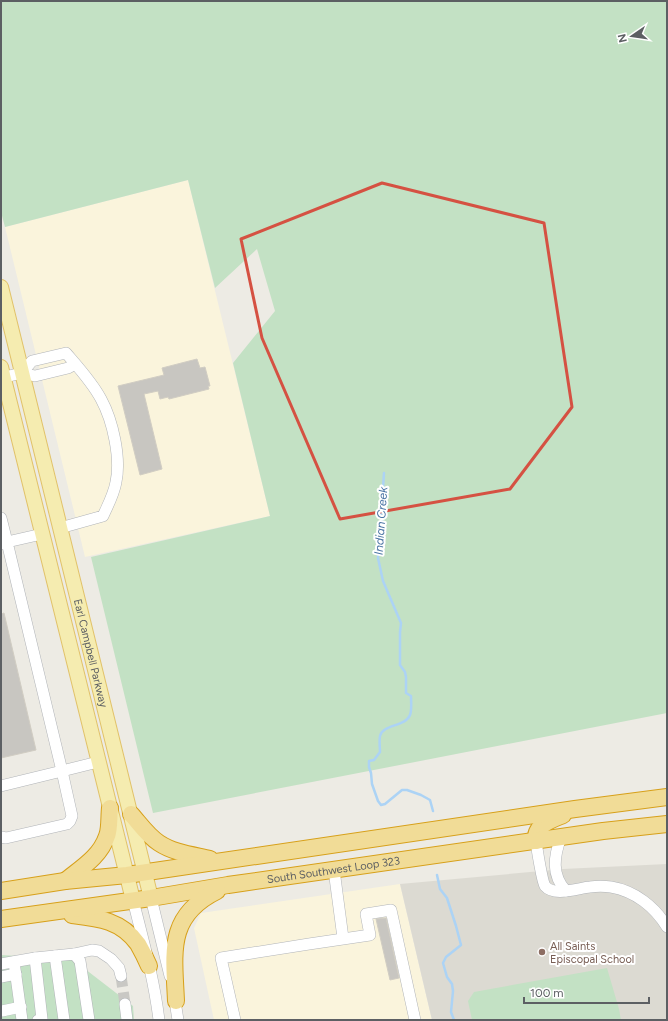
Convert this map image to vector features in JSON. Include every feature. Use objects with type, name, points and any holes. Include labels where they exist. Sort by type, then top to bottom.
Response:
[{"type":"highway","points":[[1,891],[65,881],[127,875],[575,809],[667,798]]},
{"type":"highway","points":[[65,881],[91,861],[100,850],[108,835],[110,808]]},
{"type":"highway","points":[[536,841],[536,833],[540,827],[575,809]]},
{"type":"highway","points":[[131,814],[159,843],[173,850],[218,861]]},
{"type":"highway","name":"South Southwest Loop 323","points":[[1,919],[561,837],[667,824]]},
{"type":"highway","points":[[176,1001],[174,949],[180,924],[199,902],[228,885]]},
{"type":"highway","points":[[49,912],[97,918],[115,924],[124,930],[134,940],[149,966]]},
{"type":"main road","name":"Earl Campbell Parkway","points":[[1,287],[151,898]]},
{"type":"main road","name":"Earl Campbell Parkway","points":[[2,374],[133,900]]},
{"type":"street","points":[[22,373],[32,361],[66,353],[89,380],[101,398],[108,416],[115,444],[117,457],[116,481],[114,492],[103,516],[60,528]]},
{"type":"street","points":[[2,374],[22,373],[36,376],[68,368],[75,364]]},
{"type":"street","points":[[1,518],[4,543],[72,816],[67,824],[6,838],[1,837]]},
{"type":"street","points":[[4,543],[42,534]]},
{"type":"street","points":[[1,786],[98,762]]},
{"type":"street","points":[[561,837],[556,851],[555,865],[558,880],[566,891]]},
{"type":"street","points":[[536,841],[544,884],[549,890],[566,891],[597,886],[612,887],[625,891],[654,909],[667,928]]},
{"type":"street","points":[[334,870],[343,938]]},
{"type":"street","name":"Earl Campbell Parkway","points":[[151,898],[176,1001],[178,1020]]},
{"type":"street","name":"Earl Campbell Parkway","points":[[133,900],[149,966],[159,1020]]},
{"type":"street","points":[[235,1020],[221,958],[370,934],[366,914],[391,910],[415,1020]]},
{"type":"street","points":[[1,964],[35,958],[74,954],[92,950],[99,951],[111,959],[119,968],[121,976]]},
{"type":"street","points":[[74,954],[80,961],[89,1020]]},
{"type":"street","points":[[55,956],[64,1020]]},
{"type":"street","points":[[35,958],[40,1020]]},
{"type":"street","points":[[14,962],[22,1020]]},
{"type":"street","points":[[1,977],[16,974]]},
{"type":"street","points":[[125,1004],[127,1020]]},
{"type":"street","points":[[2,1011],[21,1008]]},
{"type":"highlighted area","points":[[382,183],[544,223],[572,407],[510,489],[340,519],[262,338],[241,239]]},
{"type":"shaded area","points":[[188,180],[270,516],[85,557],[5,227]]},
{"type":"shaded area","name":"All Saints Episcopal School","points":[[667,864],[667,1020],[432,1020],[400,884],[563,869]]},
{"type":"shaded area","points":[[400,884],[432,1020],[214,1020],[194,928],[201,913]]},
{"type":"green space","points":[[1,1],[667,1],[667,713],[153,813],[91,557],[270,516],[233,363],[275,311],[257,249],[215,288],[188,180],[5,227],[1,212]]},
{"type":"green space","points":[[1,955],[72,959],[133,1006],[134,1020],[1,1020]]},
{"type":"green space","points":[[607,968],[621,1020],[472,1020],[468,1001],[474,992]]},
{"type":"building","points":[[197,359],[200,368],[205,367],[210,386],[208,386],[209,389],[169,399],[168,397],[160,399],[158,391],[144,394],[162,469],[140,475],[118,386],[164,375],[162,368]]},
{"type":"building","points":[[4,613],[36,750],[1,758],[1,614]]},
{"type":"building","points":[[386,918],[399,978],[390,980],[376,919]]},
{"type":"waterway","name":"Indian Creek","points":[[384,473],[381,517],[383,525],[378,543],[378,558],[383,581],[401,623],[400,665],[405,672],[406,693],[411,696],[411,708],[410,715],[404,722],[385,729],[382,732],[380,736],[380,752],[374,760],[369,761],[369,767],[372,784],[381,805],[385,804],[402,790],[407,790],[430,800],[433,811]]},
{"type":"waterway","name":"Indian Creek","points":[[437,875],[440,889],[447,898],[461,945],[446,957],[443,963],[447,977],[452,984],[453,991],[451,1012],[454,1020]]},
{"type":"tunnel","points":[[121,976],[125,1004]]},
{"type":"place","name":"All Saints Episcopal School","points":[[542,952]]}]
